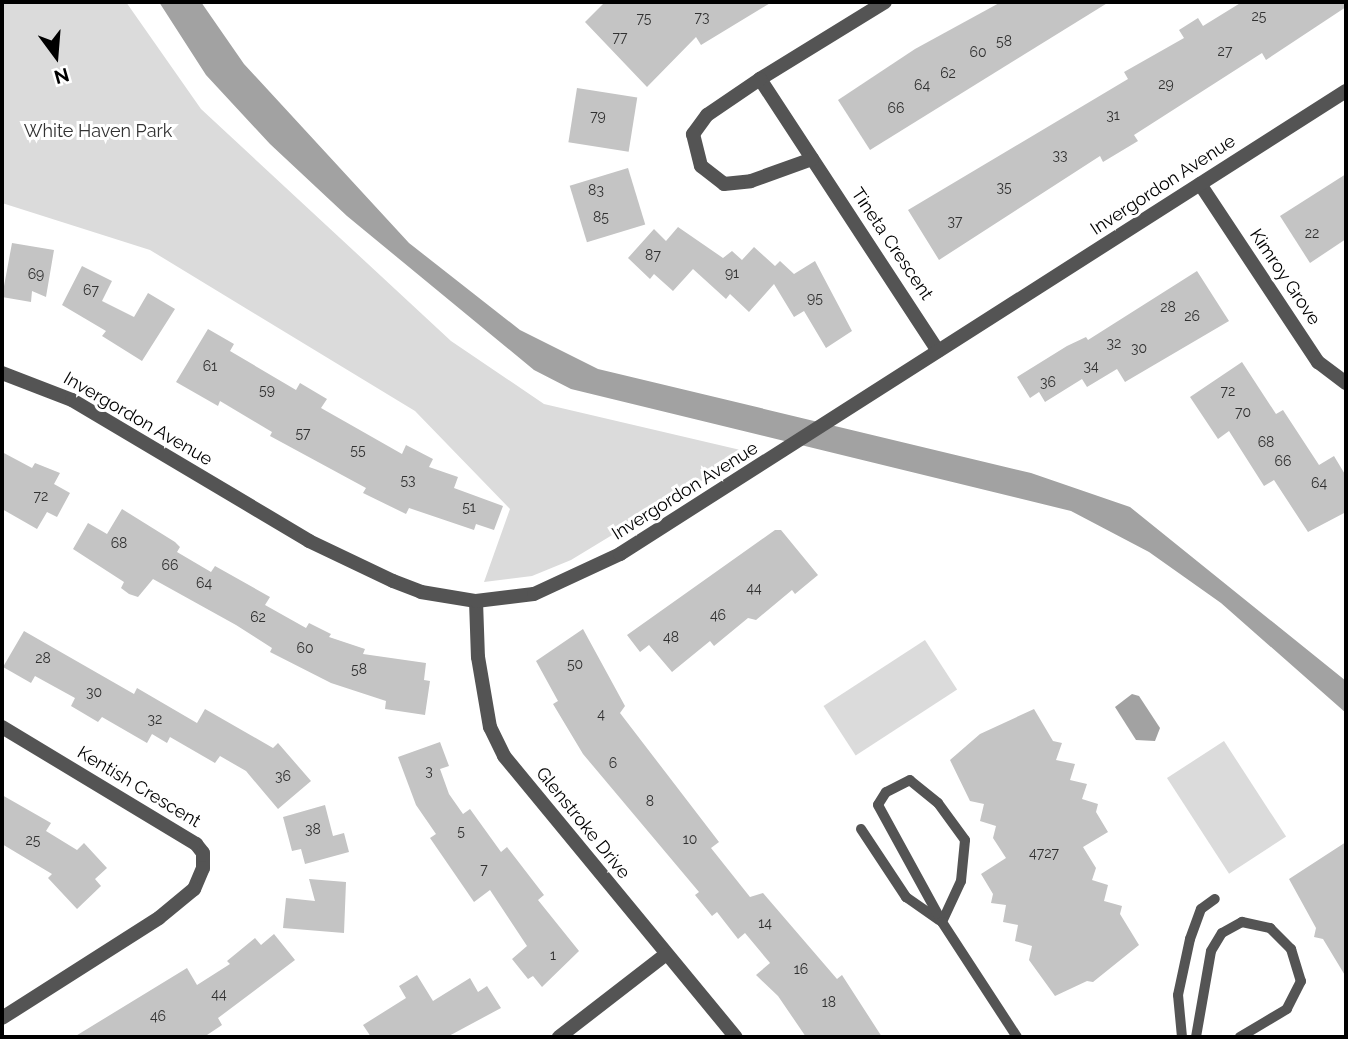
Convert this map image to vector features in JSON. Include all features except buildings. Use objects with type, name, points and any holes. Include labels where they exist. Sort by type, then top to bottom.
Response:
[{"type":"street","points":[[812,159],[751,181],[724,184],[701,166],[693,134],[707,115],[885,2]]},
{"type":"street","name":"Tineta Crescent","points":[[760,79],[938,351]]},
{"type":"street","name":"Invergordon Avenue","points":[[2,373],[72,400],[309,541],[368,570],[421,592],[476,601],[534,594],[621,554],[1346,91]]},
{"type":"street","name":"Kimroy Grove","points":[[1200,184],[1318,362],[1346,383]]},
{"type":"street","name":"Glenstroke Drive","points":[[476,601],[478,657],[490,727],[504,755],[665,955],[736,1037]]},
{"type":"street","name":"Kentish Crescent","points":[[2,727],[173,829],[203,853],[203,868],[194,889],[159,918],[2,1018]]},
{"type":"street","points":[[559,1037],[665,955]]},
{"type":"lane","points":[[942,922],[961,881],[965,840],[938,803],[910,780],[886,792],[877,805],[942,922],[1017,1037]]},
{"type":"lane","points":[[861,829],[906,897],[942,922]]},
{"type":"lane","points":[[1182,1037],[1178,995],[1190,939],[1201,908],[1216,900]]},
{"type":"lane","points":[[1196,1037],[1211,951],[1222,933],[1242,922],[1270,928],[1291,949],[1301,981],[1287,1009],[1240,1037]]},
{"type":"green space","name":"White Haven Park","points":[[2,2],[126,2],[201,109],[451,341],[544,404],[749,452],[571,560],[532,576],[484,582],[510,509],[415,411],[150,250],[2,203]]},
{"type":"green space","points":[[925,640],[957,689],[856,755],[824,706]]},
{"type":"green space","points":[[1224,741],[1286,837],[1229,874],[1167,778]]},
{"type":"shaded area","points":[[159,2],[201,2],[244,64],[409,243],[520,330],[598,369],[1031,473],[1130,507],[1346,681],[1346,713],[1221,603],[1149,552],[1071,511],[571,389],[534,370],[347,216],[270,144],[206,75]]},
{"type":"shaded area","points":[[1132,694],[1139,696],[1160,728],[1155,741],[1136,740],[1115,707]]}]
